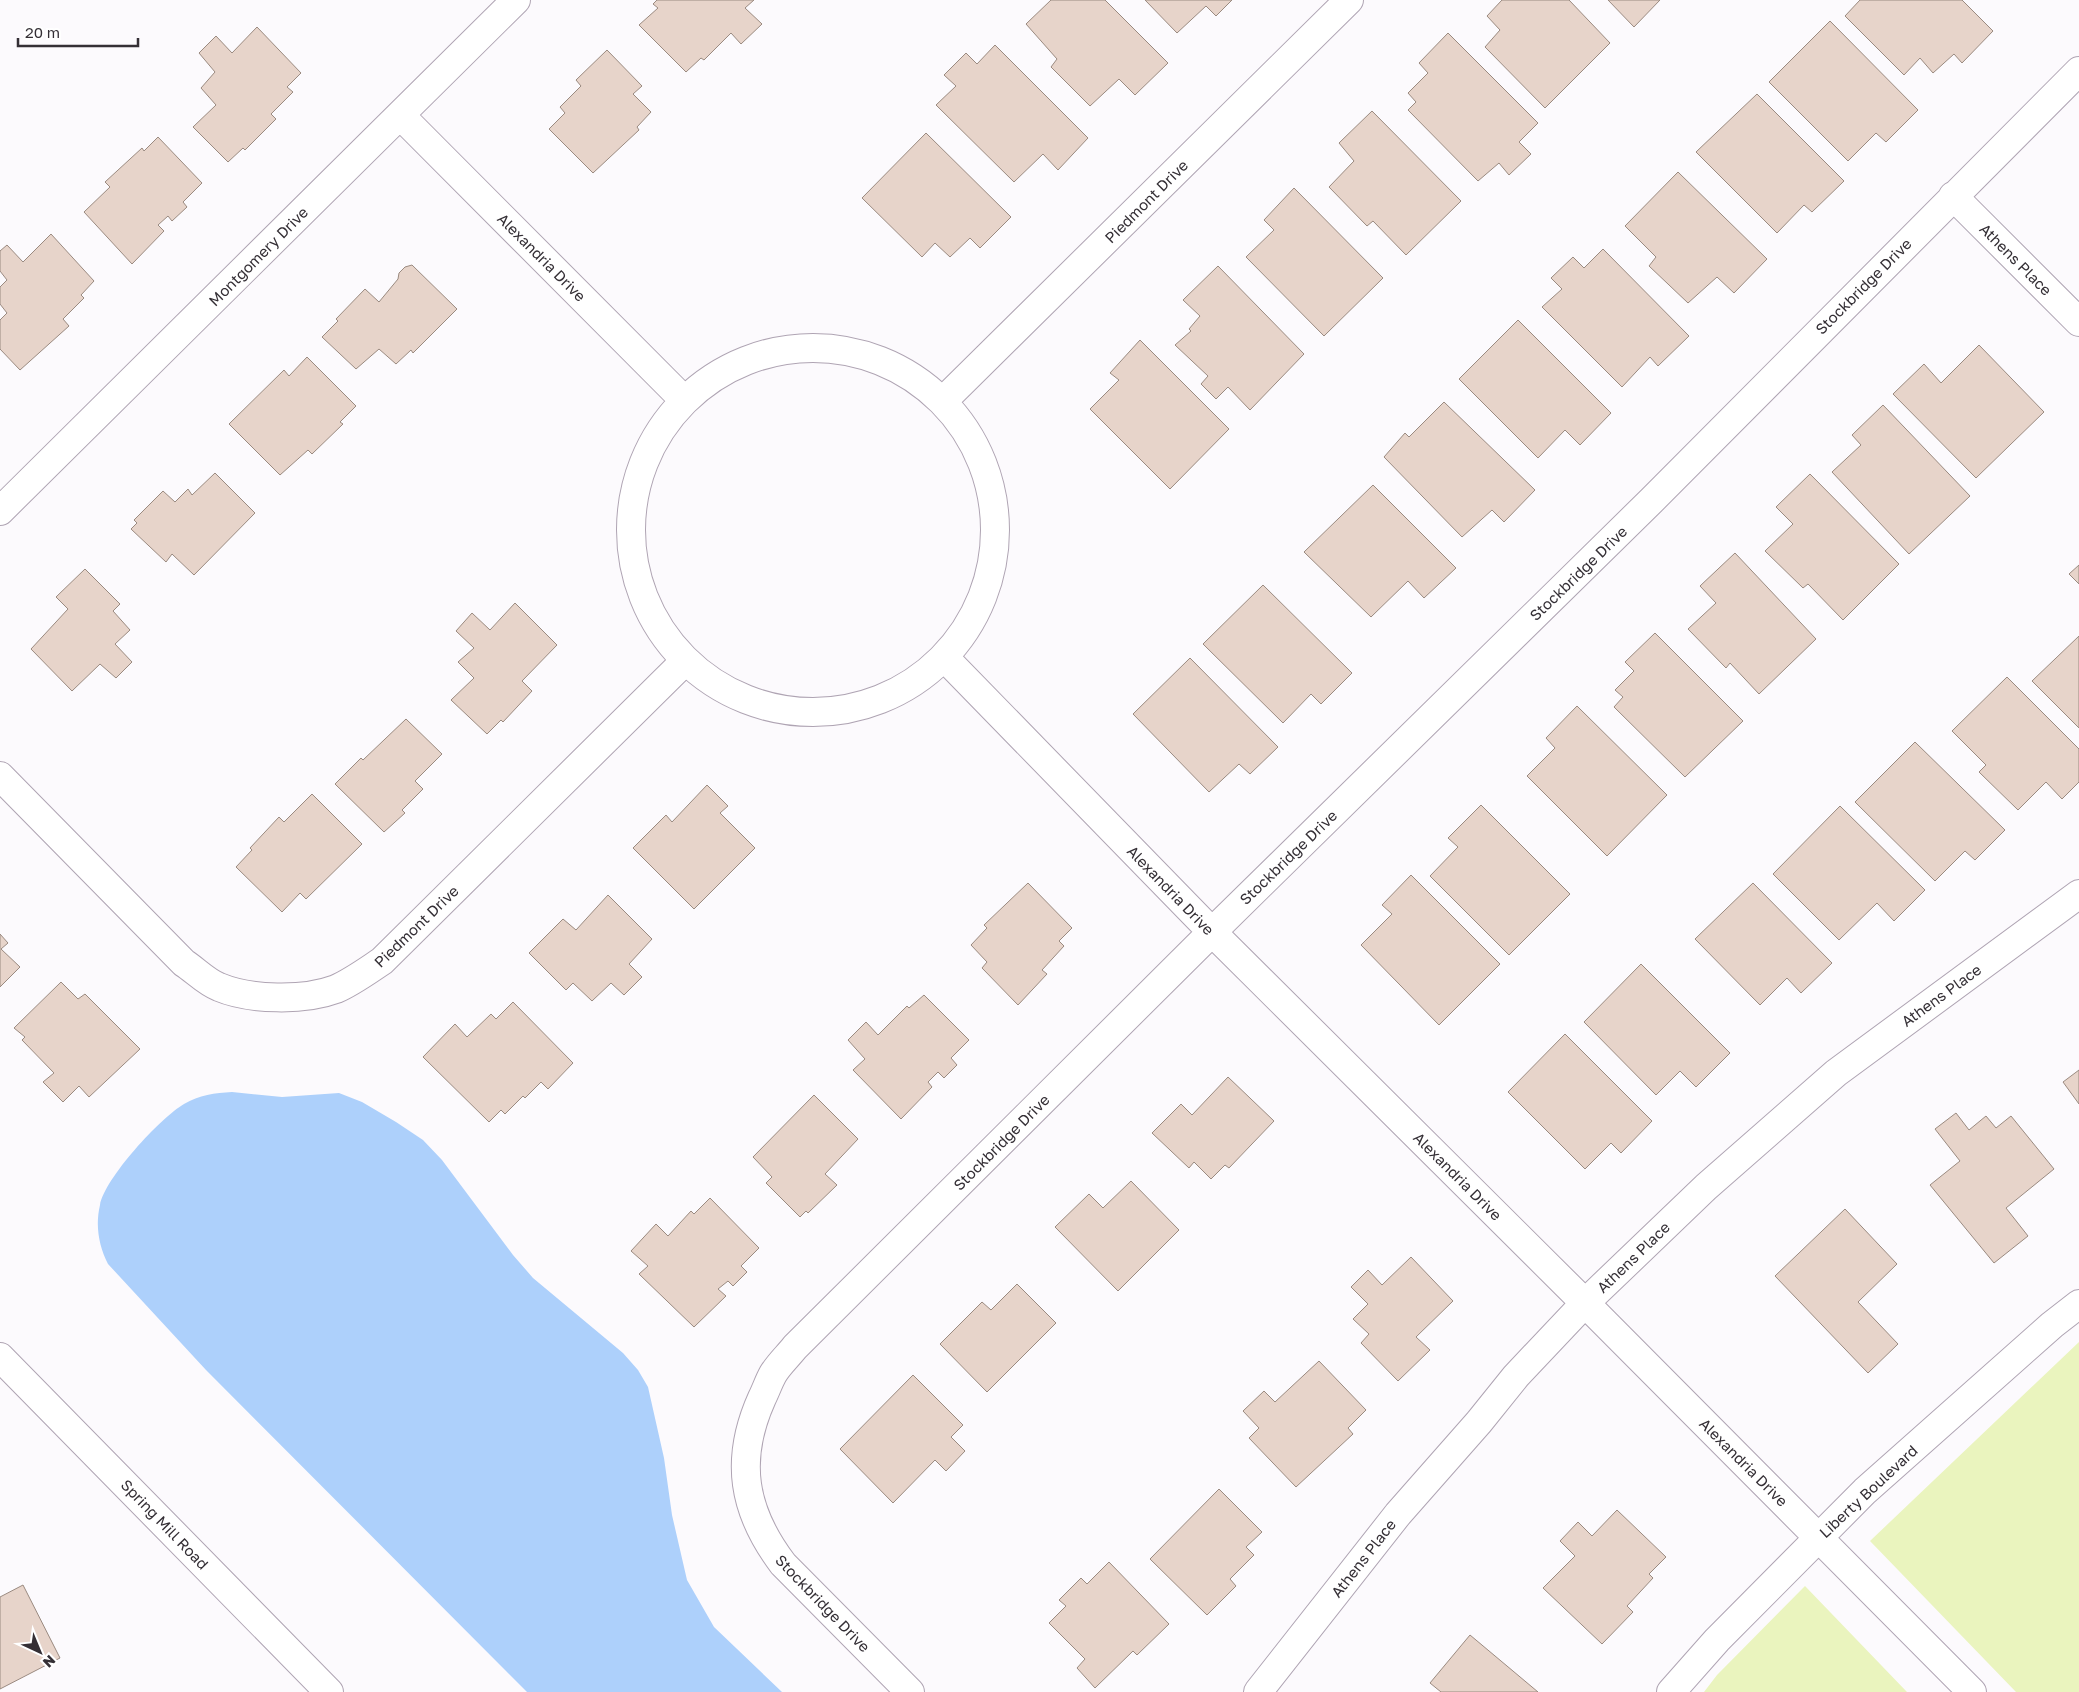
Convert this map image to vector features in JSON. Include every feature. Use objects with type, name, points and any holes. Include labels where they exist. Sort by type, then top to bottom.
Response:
[{"type":"street","name":"Montgomery Drive","points":[[0,511],[516,0]]},
{"type":"street","name":"Piedmont Drive","points":[[943,401],[1349,0]]},
{"type":"street","name":"Stockbridge Drive","points":[[910,1692],[783,1564],[766,1541],[753,1510],[746,1483],[746,1452],[751,1422],[773,1374],[795,1347],[1212,932],[1652,500],[2079,71]]},
{"type":"street","name":"Alexandria Drive","points":[[400,115],[684,400]]},
{"type":"street","name":"Athens Place","points":[[1953,196],[2079,322]]},
{"type":"street","points":[[794,349],[827,349],[863,355],[907,373],[943,401],[964,426],[982,460],[995,505],[995,552],[987,590],[970,626],[944,658],[902,689],[853,706],[818,711],[782,708],[749,700],[714,683],[684,662],[660,633],[641,594],[632,560],[631,510],[644,459],[660,429],[684,400],[718,374],[754,358],[794,349]]},
{"type":"street","name":"Alexandria Drive","points":[[944,658],[1212,932],[1585,1302],[1972,1692]]},
{"type":"street","name":"Piedmont Drive","points":[[0,776],[184,962],[218,986],[253,996],[300,996],[335,989],[359,977],[382,961],[684,662]]},
{"type":"street","name":"Athens Place","points":[[1258,1692],[1398,1514],[1516,1376],[1585,1302],[1706,1187],[1836,1073],[2079,894]]},
{"type":"street","name":"Liberty Boulevard","points":[[1672,1692],[1717,1640],[1818,1536],[1895,1465],[2079,1304]]},
{"type":"street","name":"Spring Mill Road","points":[[0,1357],[329,1692]]},
{"type":"green space","points":[[2079,1342],[2079,1692],[2016,1692],[1870,1541]]},
{"type":"green space","points":[[1805,1586],[1907,1692],[1704,1692],[1717,1675]]},
{"type":"water","points":[[232,1092],[282,1097],[339,1093],[362,1102],[423,1140],[442,1160],[513,1255],[533,1278],[623,1353],[638,1370],[648,1387],[664,1458],[672,1515],[687,1580],[714,1627],[782,1692],[527,1692],[206,1370],[108,1264],[99,1236],[100,1205],[104,1193],[122,1165],[161,1122],[184,1104],[195,1098],[207,1095]]},
{"type":"building","points":[[657,0],[754,0],[745,8],[762,24],[741,44],[731,33],[704,60],[701,58],[686,72],[639,25],[658,8],[653,4]]},
{"type":"building","points":[[1051,0],[1105,0],[1168,63],[1135,95],[1119,79],[1090,106],[1051,67],[1057,59],[1026,24]]},
{"type":"building","points":[[1145,0],[1232,0],[1216,16],[1206,6],[1177,33]]},
{"type":"building","points":[[1502,0],[1569,0],[1610,43],[1545,108],[1485,47],[1500,30],[1487,16]]},
{"type":"building","points":[[1608,0],[1660,0],[1634,27]]},
{"type":"building","points":[[1860,0],[1962,0],[1993,31],[1962,63],[1954,54],[1933,73],[1920,58],[1904,75],[1845,16]]},
{"type":"building","points":[[1830,21],[1918,110],[1886,142],[1876,133],[1848,161],[1769,82]]},
{"type":"building","points":[[257,27],[301,73],[287,87],[293,92],[271,114],[276,119],[245,150],[243,148],[228,162],[193,127],[216,105],[201,88],[215,72],[199,53],[216,36],[232,53]]},
{"type":"building","points":[[1448,33],[1538,123],[1519,142],[1531,154],[1509,175],[1499,163],[1478,181],[1408,110],[1416,102],[1408,93],[1428,73],[1419,63]]},
{"type":"building","points":[[995,45],[1088,138],[1058,170],[1043,154],[1014,182],[936,105],[956,86],[944,75],[966,53],[977,64]]},
{"type":"building","points":[[607,50],[642,86],[633,94],[651,112],[637,127],[639,130],[593,173],[549,129],[565,113],[560,107],[581,86],[576,80]]},
{"type":"building","points":[[1757,94],[1844,181],[1812,212],[1804,205],[1777,233],[1696,152]]},
{"type":"building","points":[[1372,111],[1461,201],[1406,255],[1373,221],[1367,226],[1329,187],[1354,161],[1339,143]]},
{"type":"building","points":[[926,133],[1011,217],[980,248],[970,238],[950,257],[935,243],[922,257],[862,198]]},
{"type":"building","points":[[158,137],[202,183],[183,202],[187,207],[172,221],[168,216],[158,225],[164,231],[132,264],[84,212],[110,187],[105,182],[142,148],[144,151]]},
{"type":"building","points":[[1678,172],[1767,259],[1734,293],[1717,277],[1688,303],[1649,266],[1656,257],[1625,226]]},
{"type":"building","points":[[1294,188],[1383,278],[1324,336],[1246,257],[1274,230],[1264,220]]},
{"type":"building","points":[[51,234],[94,281],[81,295],[84,298],[63,319],[69,326],[20,370],[0,349],[0,320],[7,313],[0,304],[0,287],[7,280],[0,271],[0,251],[7,245],[23,262]]},
{"type":"building","points":[[1603,249],[1689,336],[1658,366],[1650,357],[1622,387],[1542,307],[1562,289],[1551,278],[1573,257],[1584,268]]},
{"type":"building","points":[[412,265],[457,309],[413,353],[411,350],[396,364],[379,349],[356,369],[322,337],[338,321],[336,319],[365,289],[379,302],[398,279],[399,273],[405,267]]},
{"type":"building","points":[[1218,266],[1304,354],[1250,410],[1228,387],[1216,399],[1201,384],[1208,376],[1175,345],[1191,331],[1189,329],[1200,316],[1183,300]]},
{"type":"building","points":[[1518,320],[1611,413],[1580,445],[1565,430],[1538,458],[1459,379]]},
{"type":"building","points":[[1140,340],[1229,429],[1170,489],[1090,409],[1119,380],[1110,373]]},
{"type":"building","points":[[1979,345],[2044,412],[1976,478],[1893,394],[1924,364],[1941,383]]},
{"type":"building","points":[[307,357],[356,406],[340,422],[343,424],[312,454],[308,450],[280,475],[229,424],[284,370],[289,376]]},
{"type":"building","points":[[1444,402],[1535,490],[1504,522],[1492,510],[1462,537],[1384,457],[1405,433],[1409,437]]},
{"type":"building","points":[[1883,405],[1970,496],[1909,554],[1832,472],[1861,445],[1852,435]]},
{"type":"building","points":[[215,473],[255,513],[194,575],[172,554],[166,562],[131,529],[137,523],[134,520],[163,491],[175,502],[188,489],[192,495]]},
{"type":"building","points":[[1810,474],[1899,564],[1843,620],[1808,584],[1803,588],[1765,551],[1793,524],[1776,507]]},
{"type":"building","points":[[1373,485],[1456,568],[1424,598],[1408,581],[1371,617],[1304,552]]},
{"type":"building","points":[[1735,553],[1816,639],[1759,694],[1730,663],[1726,668],[1688,629],[1716,603],[1700,586]]},
{"type":"building","points":[[2079,565],[2079,584],[2069,574]]},
{"type":"building","points":[[85,569],[120,604],[113,611],[130,630],[115,644],[132,662],[116,678],[100,664],[72,691],[31,649],[68,609],[56,597]]},
{"type":"building","points":[[1263,585],[1352,673],[1321,704],[1311,694],[1283,723],[1203,644]]},
{"type":"building","points":[[515,603],[557,645],[522,681],[532,691],[503,722],[501,720],[487,734],[451,700],[474,678],[458,662],[474,648],[456,631],[472,613],[490,630]]},
{"type":"building","points":[[1655,633],[1743,721],[1685,777],[1614,707],[1623,697],[1615,690],[1634,671],[1625,662]]},
{"type":"building","points":[[2079,636],[2079,728],[2032,681]]},
{"type":"building","points":[[1190,658],[1278,747],[1250,774],[1239,764],[1209,792],[1133,714]]},
{"type":"building","points":[[2007,677],[2079,749],[2079,782],[2062,799],[2046,782],[2018,810],[1979,772],[1986,765],[1952,731]]},
{"type":"building","points":[[1577,706],[1667,795],[1607,856],[1527,776],[1555,748],[1546,738]]},
{"type":"building","points":[[406,719],[442,754],[415,781],[423,789],[402,810],[405,813],[384,832],[335,784],[361,758],[363,760]]},
{"type":"building","points":[[1915,742],[2005,830],[1975,860],[1965,851],[1935,881],[1855,802]]},
{"type":"building","points":[[707,785],[728,806],[720,813],[755,848],[694,909],[633,848],[666,815],[672,822]]},
{"type":"building","points":[[312,794],[362,844],[306,899],[300,893],[282,912],[236,867],[252,850],[250,848],[279,817],[284,822]]},
{"type":"building","points":[[1481,805],[1570,894],[1509,955],[1430,876],[1458,847],[1448,838]]},
{"type":"building","points":[[1840,806],[1925,890],[1894,921],[1877,903],[1839,940],[1773,874]]},
{"type":"building","points":[[1411,875],[1500,964],[1439,1025],[1361,945],[1392,914],[1382,905]]},
{"type":"building","points":[[1028,883],[1072,928],[1059,941],[1064,946],[1042,970],[1047,974],[1018,1005],[982,968],[987,962],[971,945],[987,928],[984,925]]},
{"type":"building","points":[[1753,883],[1832,963],[1801,993],[1787,978],[1760,1005],[1695,939]]},
{"type":"building","points":[[608,895],[652,939],[629,964],[642,977],[624,995],[611,983],[592,1001],[573,983],[566,990],[529,953],[563,919],[576,930]]},
{"type":"building","points":[[0,934],[8,943],[1,949],[20,967],[0,987]]},
{"type":"building","points":[[1641,964],[1730,1053],[1696,1087],[1680,1071],[1656,1095],[1584,1022]]},
{"type":"building","points":[[61,982],[78,999],[85,994],[140,1049],[89,1097],[79,1086],[63,1102],[43,1082],[54,1073],[22,1040],[25,1037],[14,1028]]},
{"type":"building","points":[[924,995],[969,1040],[951,1058],[957,1065],[944,1078],[938,1072],[928,1082],[932,1087],[901,1119],[853,1070],[865,1059],[848,1040],[866,1022],[878,1035],[907,1006],[909,1008]]},
{"type":"building","points":[[513,1002],[573,1063],[548,1089],[541,1082],[505,1114],[501,1110],[489,1122],[423,1057],[455,1024],[467,1037],[491,1014],[496,1019]]},
{"type":"building","points":[[1565,1034],[1652,1121],[1621,1153],[1611,1143],[1585,1169],[1508,1092]]},
{"type":"building","points":[[2079,1070],[2079,1104],[2063,1082]]},
{"type":"building","points":[[1228,1077],[1274,1121],[1229,1168],[1225,1165],[1211,1179],[1194,1162],[1189,1168],[1152,1133],[1181,1104],[1192,1115]]},
{"type":"building","points":[[814,1095],[858,1139],[825,1174],[837,1185],[808,1213],[806,1211],[800,1217],[766,1183],[772,1177],[753,1157]]},
{"type":"building","points":[[1956,1113],[1969,1130],[1986,1116],[1996,1128],[2011,1116],[2054,1169],[2006,1208],[2028,1236],[1994,1263],[1930,1185],[1960,1161],[1935,1129]]},
{"type":"building","points":[[1131,1181],[1179,1230],[1118,1291],[1055,1227],[1089,1194],[1103,1208]]},
{"type":"building","points":[[710,1198],[759,1248],[741,1266],[747,1272],[733,1286],[728,1281],[718,1289],[726,1296],[694,1327],[639,1274],[648,1266],[631,1251],[656,1224],[668,1236],[691,1211],[694,1214]]},
{"type":"building","points":[[1845,1209],[1897,1264],[1858,1302],[1898,1344],[1868,1373],[1775,1276]]},
{"type":"building","points":[[1411,1257],[1453,1301],[1416,1337],[1430,1350],[1398,1381],[1361,1343],[1369,1334],[1353,1319],[1368,1304],[1351,1287],[1368,1270],[1382,1285]]},
{"type":"building","points":[[1017,1284],[1056,1323],[987,1392],[940,1344],[982,1302],[991,1310]]},
{"type":"building","points":[[1319,1361],[1366,1410],[1348,1428],[1353,1434],[1296,1487],[1249,1438],[1259,1428],[1243,1411],[1264,1391],[1275,1402]]},
{"type":"building","points":[[913,1375],[963,1425],[951,1437],[965,1451],[946,1471],[935,1460],[893,1503],[840,1449]]},
{"type":"building","points":[[1219,1489],[1262,1532],[1246,1547],[1254,1555],[1230,1579],[1236,1586],[1207,1615],[1150,1559]]},
{"type":"building","points":[[1617,1510],[1666,1557],[1649,1574],[1653,1578],[1627,1606],[1633,1612],[1602,1644],[1543,1588],[1575,1556],[1560,1541],[1578,1522],[1592,1536]]},
{"type":"building","points":[[1109,1562],[1169,1624],[1137,1655],[1133,1651],[1095,1688],[1077,1668],[1085,1659],[1049,1623],[1066,1606],[1059,1600],[1081,1578],[1087,1584]]},
{"type":"building","points":[[23,1585],[60,1658],[0,1689],[0,1597]]},
{"type":"building","points":[[1470,1635],[1538,1692],[1441,1692],[1430,1683]]}]
